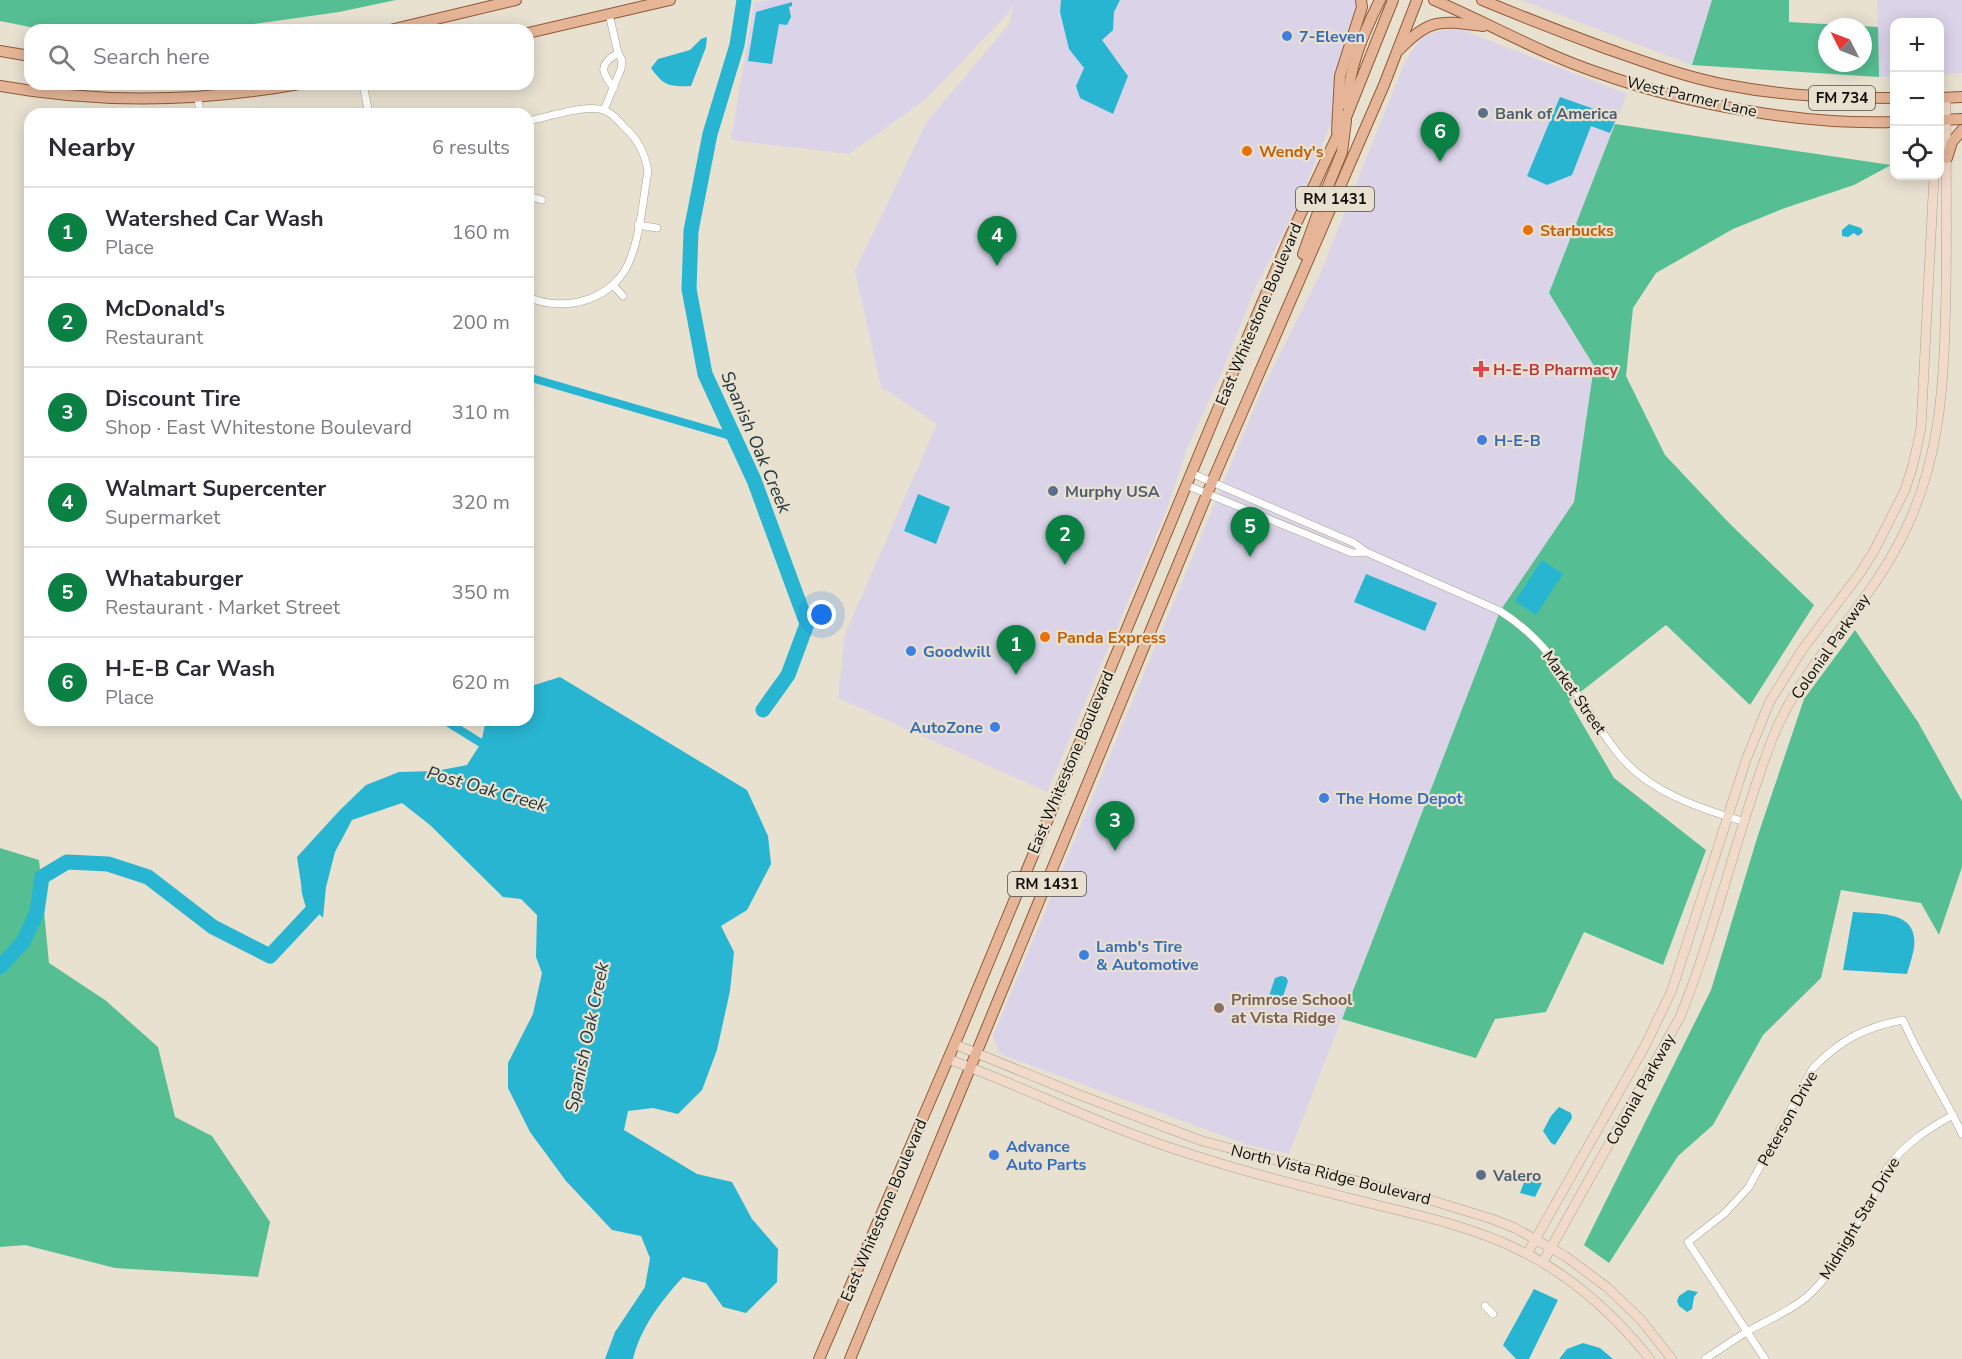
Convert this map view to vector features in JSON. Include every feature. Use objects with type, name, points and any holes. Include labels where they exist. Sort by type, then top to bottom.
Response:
[{"type":"main road","points":[[416,24],[516,0]]},
{"type":"main road","points":[[534,32],[670,0]]},
{"type":"main road","points":[[1337,136],[1340,76],[1362,7],[1361,0]]},
{"type":"main road","points":[[1272,344],[1272,325],[1306,248],[1342,152],[1350,73],[1357,51],[1380,0]]},
{"type":"main road","name":"East Whitestone Boulevard","points":[[819,1359],[948,1059],[1289,239],[1347,115],[1393,0]]},
{"type":"main road","name":"East Whitestone Boulevard","points":[[850,1359],[1212,482],[1396,54],[1417,0]]},
{"type":"main road","name":"West Parmer Lane","points":[[1437,1],[1594,72],[1674,96],[1806,119],[1890,122]]},
{"type":"main road","name":"West Parmer Lane","points":[[1485,1],[1646,62],[1726,85],[1789,94],[1890,98]]},
{"type":"main road","points":[[1396,54],[1420,30],[1439,23],[1451,22],[1496,28]]},
{"type":"main road","points":[[0,51],[24,55]]},
{"type":"main road","points":[[0,86],[24,89]]},
{"type":"main road","points":[[29,90],[129,100],[198,98],[256,90]]},
{"type":"main road","points":[[1944,98],[1962,97]]},
{"type":"main road","points":[[1944,120],[1962,119]]},
{"type":"main road","points":[[1947,158],[1952,142],[1962,130]]},
{"type":"street","points":[[604,110],[621,69],[622,60],[618,53],[609,15]]},
{"type":"street","points":[[614,88],[603,73],[606,62],[618,53]]},
{"type":"street","points":[[364,90],[369,108]]},
{"type":"street","points":[[198,98],[199,108]]},
{"type":"street","points":[[534,121],[582,109],[604,110],[636,140],[646,159],[648,171],[631,260],[613,285],[585,301],[570,304],[546,304],[534,299]]},
{"type":"street","name":"Colonial Parkway","points":[[1543,1262],[1680,1017],[1694,981],[1773,736],[1786,709],[1812,666],[1878,579],[1899,544],[1929,470],[1940,412],[1945,319],[1947,158],[1944,126]]},
{"type":"street","name":"Colonial Parkway","points":[[1527,1254],[1645,1046],[1672,990],[1757,729],[1776,691],[1802,650],[1874,551],[1905,490],[1921,428],[1934,180]]},
{"type":"street","points":[[534,198],[542,200]]},
{"type":"street","points":[[638,225],[657,228]]},
{"type":"street","points":[[613,285],[623,296]]},
{"type":"street","name":"Market Street","points":[[1191,473],[1354,543],[1366,552],[1500,610],[1538,640],[1558,664],[1622,758],[1643,777],[1670,795],[1745,822]]},
{"type":"street","name":"Market Street","points":[[1186,486],[1352,553],[1366,552]]},
{"type":"street","points":[[1905,490],[1920,495]]},
{"type":"street","name":"Peterson Drive","points":[[1747,1331],[1688,1242],[1725,1213],[1749,1186],[1802,1085],[1826,1054],[1854,1034],[1903,1020],[1920,1058],[1953,1115]]},
{"type":"street","name":"North Vista Ridge Boulevard","points":[[954,1044],[1098,1103],[1202,1141],[1436,1201],[1492,1219],[1536,1238],[1585,1270],[1617,1296],[1641,1320],[1672,1359]]},
{"type":"street","name":"North Vista Ridge Boulevard","points":[[948,1059],[1184,1152],[1239,1169],[1455,1225],[1497,1239],[1543,1262],[1598,1303],[1620,1323],[1650,1359]]},
{"type":"street","points":[[1953,1115],[1962,1134]]},
{"type":"street","name":"Midnight Star Drive","points":[[1705,1359],[1747,1331],[1795,1306],[1810,1294],[1825,1278],[1838,1258],[1895,1156],[1909,1142],[1953,1115]]},
{"type":"street","points":[[1485,1306],[1493,1314]]},
{"type":"street","points":[[1747,1331],[1765,1359]]},
{"type":"shaded area","points":[[767,0],[1358,0],[1334,116],[1299,202],[1255,288],[1221,374],[1186,451],[1166,512],[1047,792],[838,698],[845,634],[937,424],[881,387],[855,271],[926,123],[1010,23],[1013,5],[1005,17],[926,99],[849,154],[731,140],[754,3]]},
{"type":"shaded area","points":[[1521,0],[1712,0],[1692,65]]},
{"type":"shaded area","points":[[1877,0],[1962,0],[1962,73],[1944,74],[1944,18],[1890,18],[1890,76],[1879,77]]},
{"type":"shaded area","points":[[1455,27],[1627,94],[1549,293],[1594,366],[1574,502],[1500,611],[1289,1154],[1248,1145],[1000,1054],[993,1036],[1262,390],[1320,274],[1404,64],[1422,36]]},
{"type":"green space","points":[[0,0],[396,0],[339,12],[254,24],[24,26],[0,21]]},
{"type":"green space","points":[[1712,0],[1789,0],[1789,22],[1818,24],[1818,72],[1872,72],[1872,27],[1878,27],[1879,77],[1692,65]]},
{"type":"green space","points":[[1615,124],[1890,165],[1854,185],[1785,208],[1733,229],[1656,273],[1633,308],[1626,376],[1665,455],[1730,524],[1814,605],[1750,705],[1666,625],[1569,701],[1614,778],[1706,850],[1663,965],[1584,932],[1546,1012],[1495,1019],[1476,1058],[1342,1019],[1500,611],[1574,502],[1594,366],[1549,293]]},
{"type":"green space","points":[[1855,630],[1918,722],[1962,801],[1962,867],[1939,935],[1921,903],[1841,890],[1821,978],[1763,1035],[1713,1125],[1678,1156],[1609,1263],[1584,1245],[1711,990],[1758,835],[1804,699]]},
{"type":"green space","points":[[0,848],[39,860],[49,963],[105,1000],[158,1047],[175,1117],[212,1136],[270,1222],[258,1277],[115,1268],[25,1245],[0,1247]]},
{"type":"water","points":[[1061,0],[1120,0],[1114,12],[1113,30],[1102,40],[1128,76],[1113,114],[1080,98],[1076,86],[1084,68],[1069,49],[1060,12]]},
{"type":"water","points":[[792,2],[792,6],[789,7],[791,17],[787,25],[779,24],[772,64],[748,61],[756,12]]},
{"type":"water","points":[[707,37],[706,47],[691,86],[668,84],[660,79],[651,68],[658,59],[690,50],[701,39]]},
{"type":"water","points":[[1560,97],[1617,117],[1610,133],[1591,126],[1572,175],[1547,185],[1527,176]]},
{"type":"water","points":[[1849,224],[1861,228],[1863,232],[1858,236],[1854,233],[1848,237],[1842,236],[1842,230]]},
{"type":"water","points":[[918,494],[950,507],[936,544],[904,531]]},
{"type":"water","points":[[1542,560],[1563,574],[1536,615],[1515,601]]},
{"type":"water","points":[[1366,574],[1437,603],[1425,631],[1354,602]]},
{"type":"water","points":[[560,677],[747,790],[768,836],[771,864],[747,910],[721,926],[734,952],[730,991],[717,1050],[702,1090],[678,1114],[653,1108],[628,1111],[624,1130],[697,1174],[732,1182],[752,1219],[778,1249],[777,1282],[746,1313],[723,1307],[706,1283],[683,1277],[653,1315],[641,1336],[633,1359],[605,1359],[615,1332],[645,1287],[650,1258],[641,1236],[612,1230],[566,1181],[530,1132],[508,1088],[508,1063],[533,1014],[542,973],[536,957],[537,915],[521,899],[503,897],[430,825],[402,803],[352,820],[335,852],[326,887],[323,918],[303,897],[297,857],[366,785],[399,772],[436,771],[467,765],[481,743],[485,726],[534,726],[534,685]]},
{"type":"water","points":[[1853,912],[1890,915],[1906,922],[1914,937],[1907,974],[1843,970]]},
{"type":"water","points":[[1286,977],[1288,981],[1280,1006],[1271,1005],[1268,999],[1275,978]]},
{"type":"water","points":[[1559,1107],[1571,1113],[1572,1118],[1555,1145],[1543,1131]]},
{"type":"water","points":[[1526,1177],[1542,1183],[1535,1197],[1520,1193]]},
{"type":"water","points":[[1534,1289],[1558,1300],[1529,1359],[1516,1359],[1503,1345]]},
{"type":"water","points":[[1688,1290],[1698,1292],[1694,1297],[1692,1309],[1687,1312],[1679,1306],[1677,1301],[1679,1296]]},
{"type":"water","points":[[1583,1343],[1600,1348],[1613,1359],[1559,1359],[1567,1349]]},
{"type":"waterway","name":"Spanish Oak Creek","points":[[744,0],[737,45],[710,134],[691,231],[689,289],[705,374],[754,480],[807,624],[788,675],[763,710]]},
{"type":"waterway","points":[[534,379],[734,437]]},
{"type":"waterway","points":[[454,726],[489,748]]},
{"type":"waterway","name":"Post Oak Creek","points":[[0,967],[23,942],[37,912],[42,877],[67,862],[108,864],[148,877],[213,927],[270,956],[314,909],[309,890]]},
{"type":"place","name":"7-Eleven","points":[[1287,36]]},
{"type":"place","name":"Bank of America","points":[[1483,113]]},
{"type":"place","name":"Wendy's","points":[[1247,151]]},
{"type":"place","name":"H-E-B Car Wash","points":[[1440,162]]},
{"type":"place","name":"Starbucks","points":[[1528,230]]},
{"type":"place","name":"Walmart Supercenter","points":[[997,266]]},
{"type":"place","name":"H-E-B Pharmacy","points":[[1481,369]]},
{"type":"place","name":"H-E-B","points":[[1482,440]]},
{"type":"place","name":"Murphy USA","points":[[1053,491]]},
{"type":"place","name":"Whataburger","points":[[1250,557]]},
{"type":"place","name":"McDonald's","points":[[1065,565]]},
{"type":"place","name":"Panda Express","points":[[1045,637]]},
{"type":"place","name":"Goodwill","points":[[911,651]]},
{"type":"place","name":"Watershed Car Wash","points":[[1016,675]]},
{"type":"place","name":"AutoZone","points":[[995,727]]},
{"type":"place","name":"The Home Depot","points":[[1324,798]]},
{"type":"place","name":"Discount Tire","points":[[1115,851]]},
{"type":"place","name":"Lamb's Tire & Automotive","points":[[1084,955]]},
{"type":"place","name":"Primrose School at Vista Ridge","points":[[1219,1008]]},
{"type":"place","name":"Advance Auto Parts","points":[[994,1155]]},
{"type":"place","name":"Valero","points":[[1481,1175]]}]
